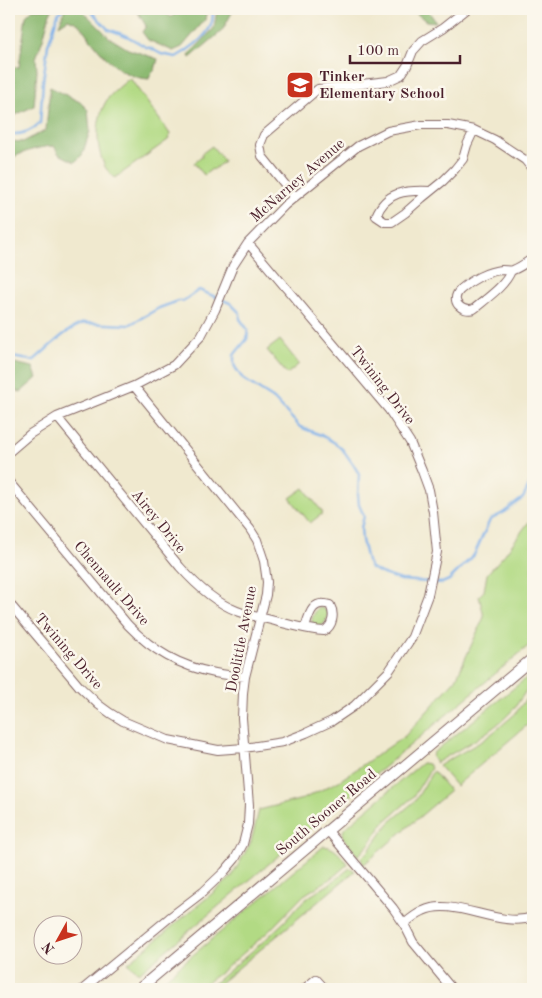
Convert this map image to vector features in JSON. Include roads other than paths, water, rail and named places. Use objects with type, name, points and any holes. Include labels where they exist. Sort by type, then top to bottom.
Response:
[{"type":"main road","name":"South Sooner Road","points":[[139,989],[533,658]]},
{"type":"street","points":[[295,196],[262,156],[260,145],[264,136],[318,89],[388,81],[401,75],[413,51],[422,41],[443,28],[467,9]]},
{"type":"street","name":"McNarney Avenue","points":[[9,452],[30,434],[56,417],[134,386],[174,365],[201,336],[215,310],[233,266],[248,243],[295,196],[358,146],[388,131],[421,125],[448,125],[474,130],[495,140],[525,160],[533,170]]},
{"type":"street","points":[[430,191],[413,190],[398,193],[384,201],[376,216],[385,222],[392,222],[443,181],[463,159],[474,130]]},
{"type":"street","name":"Twining Drive","points":[[9,603],[80,688],[99,705],[123,721],[168,740],[218,750],[283,742],[332,721],[354,706],[389,670],[412,637],[431,586],[437,552],[433,512],[428,490],[410,442],[389,410],[248,243]]},
{"type":"street","points":[[511,271],[504,282],[474,309],[463,309],[458,306],[456,295],[472,281],[491,272],[511,271],[533,258]]},
{"type":"street","name":"Doolittle Avenue","points":[[84,989],[203,892],[224,872],[235,859],[243,844],[248,824],[249,805],[242,718],[243,693],[266,595],[267,582],[264,561],[257,540],[244,521],[134,386]]},
{"type":"street","name":"Airey Drive","points":[[56,417],[192,580],[216,600],[228,607],[305,628]]},
{"type":"street","name":"Chennault Drive","points":[[9,482],[128,625],[144,640],[162,654],[194,668],[216,674],[246,676]]},
{"type":"street","points":[[328,831],[393,908],[413,942],[452,989]]},
{"type":"street","points":[[404,924],[423,911],[437,907],[508,920],[533,917]]},
{"type":"street","points":[[304,989],[316,979],[325,989]]},
{"type":"waterway","points":[[9,134],[26,132],[40,123],[48,45],[58,14],[62,9]]},
{"type":"waterway","points":[[89,9],[108,29],[127,36],[161,54],[176,57],[191,48],[209,30],[212,23],[213,9]]},
{"type":"waterway","points":[[9,350],[11,357],[33,361],[63,335],[84,323],[129,325],[159,308],[183,301],[199,290],[230,303],[240,313],[240,319],[248,330],[247,339],[234,355],[235,367],[243,379],[274,399],[300,427],[321,435],[343,450],[359,474],[359,505],[364,516],[361,528],[362,540],[367,561],[371,568],[401,580],[442,583],[449,580],[474,555],[490,520],[523,498],[531,482]]},
{"type":"place","name":"Tinker Elementary School","points":[[300,85]]}]
